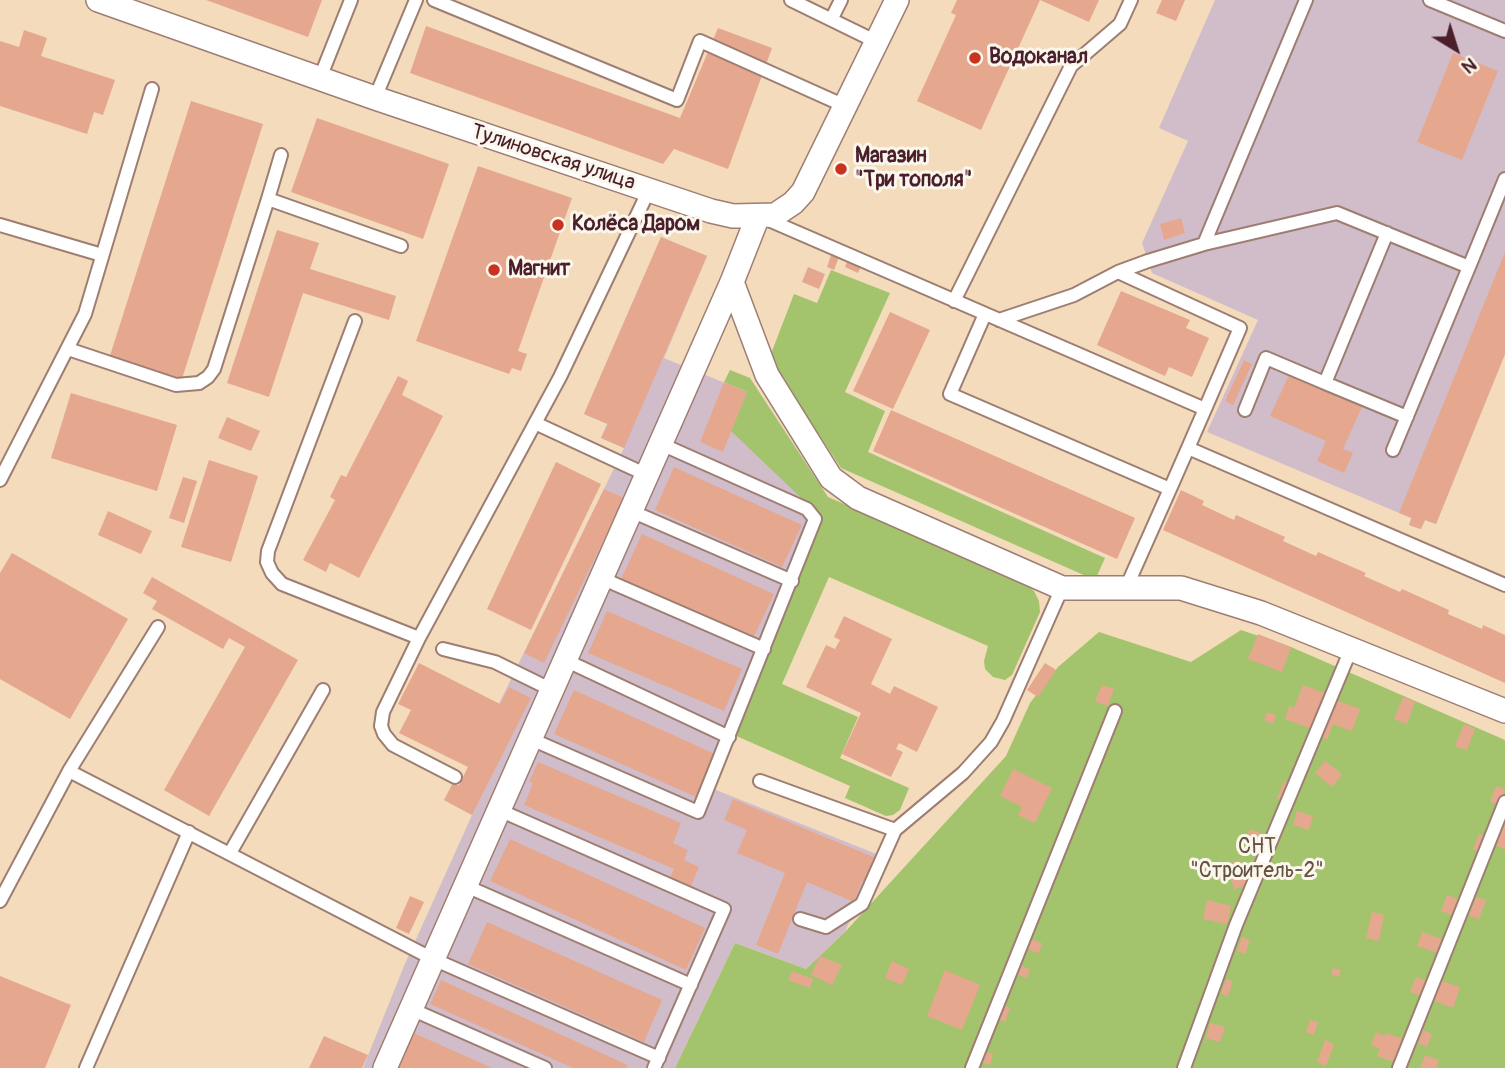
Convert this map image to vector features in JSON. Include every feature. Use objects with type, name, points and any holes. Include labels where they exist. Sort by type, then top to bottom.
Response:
[{"type":"street","name":"Тулиновская улица","points":[[98,0],[375,98],[711,211],[733,216],[775,215],[793,203],[803,192],[897,0]]},
{"type":"street","points":[[385,1068],[732,282],[758,216]]},
{"type":"street","points":[[732,282],[767,375],[831,478],[859,498],[1062,588],[1181,588],[1261,613],[1505,711]]},
{"type":"lane","points":[[320,78],[351,0]]},
{"type":"lane","points":[[375,98],[416,0]]},
{"type":"lane","points":[[434,0],[677,100],[700,41],[845,106]]},
{"type":"lane","points":[[791,0],[877,42]]},
{"type":"lane","points":[[832,18],[841,0]]},
{"type":"lane","points":[[954,301],[1071,66],[1121,24],[1131,0]]},
{"type":"lane","points":[[1204,244],[1306,0]]},
{"type":"lane","points":[[1430,0],[1505,31]]},
{"type":"lane","points":[[0,480],[85,314],[152,89]]},
{"type":"lane","points":[[68,349],[176,385],[199,383],[208,377],[214,369],[281,155]]},
{"type":"lane","points":[[1393,450],[1505,179]]},
{"type":"lane","points":[[455,776],[393,745],[381,726],[383,712],[419,638],[560,377],[649,190]]},
{"type":"lane","points":[[268,199],[401,246]]},
{"type":"lane","points":[[999,320],[1074,295],[1118,272],[1204,244],[1338,213],[1469,267]]},
{"type":"lane","points":[[758,216],[1205,409]]},
{"type":"lane","points":[[0,225],[102,255]]},
{"type":"lane","points":[[1325,383],[1387,233]]},
{"type":"lane","points":[[1118,272],[1240,328],[1126,588]]},
{"type":"lane","points":[[985,314],[950,394],[1170,489]]},
{"type":"lane","points":[[355,321],[268,551],[267,562],[282,584],[419,638]]},
{"type":"lane","points":[[1245,410],[1266,358],[1407,417]]},
{"type":"lane","points":[[535,423],[647,475]]},
{"type":"lane","points":[[531,738],[698,812],[815,523],[811,512],[661,444]]},
{"type":"lane","points":[[1188,448],[1505,585]]},
{"type":"lane","points":[[631,511],[792,582]]},
{"type":"lane","points":[[601,578],[764,649]]},
{"type":"lane","points":[[800,919],[826,927],[862,904],[895,830],[963,773],[991,742],[1003,721],[1062,588]]},
{"type":"lane","points":[[0,901],[69,771],[158,626]]},
{"type":"lane","points":[[443,649],[495,662],[552,690]]},
{"type":"lane","points":[[1184,1068],[1236,925],[1351,649]]},
{"type":"lane","points":[[565,660],[729,737]]},
{"type":"lane","points":[[230,853],[323,690]]},
{"type":"lane","points":[[972,1068],[1115,711]]},
{"type":"lane","points":[[69,771],[433,959],[657,1063],[724,909],[499,810]]},
{"type":"lane","points":[[760,781],[895,830]]},
{"type":"lane","points":[[1399,1068],[1505,802]]},
{"type":"lane","points":[[86,1068],[189,832]]},
{"type":"lane","points":[[466,886],[691,985]]},
{"type":"lane","points":[[411,1009],[545,1068]]},
{"type":"shaded area","points":[[1215,0],[1505,0],[1505,354],[1436,524],[1425,520],[1421,529],[1409,525],[1411,518],[1207,432],[1258,320],[1152,273],[1142,243],[1188,141],[1159,128]]},
{"type":"shaded area","points":[[661,237],[707,256],[664,358],[747,392],[819,515],[711,788],[879,855],[845,932],[806,969],[735,943],[675,1068],[363,1068],[404,966],[472,815],[444,800],[453,783],[459,785],[624,448],[601,438],[607,424],[584,414]]},
{"type":"green space","points":[[831,270],[890,293],[845,392],[885,411],[868,452],[1105,558],[1095,580],[841,468],[769,359],[794,294],[817,303]]},
{"type":"green space","points":[[730,370],[750,378],[828,497],[1024,583],[1034,591],[1039,601],[1040,612],[1012,675],[1005,680],[993,677],[985,669],[988,646],[829,577],[782,684],[858,717],[840,758],[909,788],[900,810],[893,815],[886,816],[845,798],[850,786],[725,731],[819,515],[731,431],[747,392],[724,382]]},
{"type":"green space","name":"СНТ \"Строитель-2\"","points":[[1241,630],[1291,647],[1505,740],[1505,1068],[675,1068],[735,943],[806,969],[845,932],[1006,756],[1030,703],[1058,667],[1099,632],[1191,662]]},
{"type":"building","points":[[206,0],[322,0],[308,37]]},
{"type":"building","name":"Водоканал","points":[[957,0],[1040,0],[981,130],[917,101],[956,15],[951,13]]},
{"type":"building","points":[[1040,0],[1099,0],[1089,22]]},
{"type":"building","points":[[1162,0],[1185,0],[1176,21],[1156,13]]},
{"type":"building","points":[[426,26],[680,118],[718,28],[772,48],[728,169],[674,149],[663,164],[410,73]]},
{"type":"building","points":[[24,30],[47,38],[41,56],[115,80],[103,115],[94,112],[87,134],[0,106],[0,41],[19,47]]},
{"type":"building","points":[[1453,53],[1498,71],[1462,160],[1417,142]]},
{"type":"building","points":[[191,101],[263,124],[180,385],[108,362]]},
{"type":"building","points":[[317,118],[449,164],[423,239],[291,192]]},
{"type":"building","name":"Магнит","points":[[478,166],[572,198],[518,351],[527,354],[521,371],[512,368],[509,374],[416,341]]},
{"type":"building","points":[[1181,218],[1185,233],[1164,240],[1160,224]]},
{"type":"building","points":[[277,230],[319,243],[310,269],[396,296],[389,320],[303,293],[269,397],[227,383]]},
{"type":"building","points":[[661,237],[707,256],[624,448],[601,438],[608,424],[584,414]]},
{"type":"building","points":[[1505,252],[1505,354],[1436,524],[1425,520],[1421,529],[1409,525],[1412,518],[1399,513]]},
{"type":"building","points":[[831,255],[839,257],[834,270],[827,267]]},
{"type":"building","points":[[847,261],[861,266],[858,273],[845,267]]},
{"type":"building","points":[[808,267],[825,274],[819,289],[802,282]]},
{"type":"building","points":[[1121,291],[1190,320],[1186,328],[1209,338],[1192,377],[1169,367],[1165,376],[1097,345]]},
{"type":"building","points":[[890,312],[930,330],[893,409],[853,391]]},
{"type":"building","points":[[1244,360],[1252,364],[1233,405],[1225,401]]},
{"type":"building","points":[[1289,375],[1362,407],[1343,449],[1353,453],[1344,473],[1317,461],[1326,441],[1270,416]]},
{"type":"building","points":[[398,376],[408,381],[402,395],[443,416],[359,578],[330,563],[326,572],[303,560],[335,500],[330,497],[341,475],[346,477]]},
{"type":"building","points":[[724,382],[747,392],[723,452],[700,442]]},
{"type":"building","points":[[71,393],[177,425],[157,491],[51,458]]},
{"type":"building","points":[[891,410],[1135,518],[1117,559],[873,451]]},
{"type":"building","points":[[227,417],[260,431],[251,451],[218,438]]},
{"type":"building","points":[[209,460],[258,476],[231,562],[181,547]]},
{"type":"building","points":[[556,462],[601,484],[531,630],[487,609]]},
{"type":"building","points":[[674,467],[802,525],[782,567],[655,510]]},
{"type":"building","points":[[183,477],[197,481],[184,523],[169,518]]},
{"type":"building","points":[[604,489],[624,498],[544,663],[524,653]]},
{"type":"building","points":[[1181,490],[1204,501],[1202,505],[1234,520],[1236,515],[1285,537],[1283,541],[1316,556],[1318,552],[1366,573],[1364,576],[1400,592],[1402,589],[1449,610],[1448,614],[1482,629],[1483,625],[1505,635],[1505,683],[1163,530]]},
{"type":"building","points":[[108,511],[152,531],[141,554],[98,535]]},
{"type":"building","points":[[642,534],[774,594],[753,639],[621,579]]},
{"type":"building","points":[[12,553],[128,619],[70,719],[0,679],[0,573]]},
{"type":"building","points":[[152,577],[298,660],[209,816],[164,790],[245,647],[229,638],[223,649],[152,609],[157,601],[143,593]]},
{"type":"building","points":[[607,611],[742,669],[724,711],[588,653]]},
{"type":"building","points":[[844,616],[892,639],[871,684],[890,694],[894,686],[938,707],[917,752],[899,743],[896,749],[903,752],[891,777],[842,754],[861,713],[806,687],[826,645],[835,649],[840,640],[834,637]]},
{"type":"building","points":[[1258,634],[1291,647],[1282,672],[1248,659]]},
{"type":"building","points":[[419,663],[500,704],[509,687],[531,698],[472,815],[444,800],[453,783],[459,786],[468,767],[399,733],[411,710],[398,704]]},
{"type":"building","points":[[1045,663],[1056,670],[1038,697],[1027,690]]},
{"type":"building","points":[[1102,685],[1114,689],[1108,706],[1095,701]]},
{"type":"building","points":[[1303,685],[1327,694],[1314,730],[1285,719],[1289,706],[1294,708]]},
{"type":"building","points":[[574,690],[715,754],[696,797],[554,734]]},
{"type":"building","points":[[1403,697],[1415,702],[1407,724],[1394,719]]},
{"type":"building","points":[[1333,699],[1360,709],[1352,731],[1333,724],[1327,739],[1320,737]]},
{"type":"building","points":[[1267,712],[1276,715],[1273,724],[1264,720]]},
{"type":"building","points":[[1464,724],[1475,729],[1467,750],[1455,746]]},
{"type":"building","points":[[1325,761],[1342,774],[1332,787],[1315,773]]},
{"type":"building","points":[[538,762],[681,823],[673,843],[688,850],[684,860],[699,867],[691,886],[670,877],[674,869],[524,805],[533,783],[529,782]]},
{"type":"building","points":[[1013,769],[1052,788],[1035,823],[1018,815],[1022,807],[1000,796]]},
{"type":"building","points":[[1284,781],[1292,784],[1285,801],[1277,799]]},
{"type":"building","points":[[1496,786],[1505,789],[1500,806],[1490,802]]},
{"type":"building","points":[[733,799],[876,858],[865,882],[862,881],[854,902],[807,882],[778,954],[756,945],[785,873],[737,853],[747,830],[724,820]]},
{"type":"building","points":[[1297,811],[1313,816],[1309,830],[1293,825]]},
{"type":"building","points":[[1505,818],[1505,849],[1495,845]]},
{"type":"building","points":[[1250,829],[1265,835],[1260,848],[1245,842]]},
{"type":"building","points":[[1479,834],[1487,837],[1481,852],[1473,849]]},
{"type":"building","points":[[510,839],[705,928],[686,970],[490,881]]},
{"type":"building","points":[[1239,860],[1247,885],[1234,889],[1227,865]]},
{"type":"building","points":[[1447,895],[1458,899],[1453,915],[1441,911]]},
{"type":"building","points":[[410,896],[424,902],[409,934],[396,928]]},
{"type":"building","points":[[1476,897],[1486,900],[1479,919],[1469,916]]},
{"type":"building","points":[[1207,900],[1231,906],[1227,924],[1203,919]]},
{"type":"building","points":[[1372,912],[1384,915],[1379,941],[1366,938]]},
{"type":"building","points":[[487,922],[662,1000],[644,1042],[468,964]]},
{"type":"building","points":[[1422,932],[1442,939],[1437,953],[1417,946]]},
{"type":"building","points":[[1242,937],[1250,940],[1245,954],[1237,951]]},
{"type":"building","points":[[1027,938],[1042,943],[1039,953],[1023,948]]},
{"type":"building","points":[[820,956],[842,965],[832,985],[811,975]]},
{"type":"building","points":[[892,961],[909,969],[902,985],[885,978]]},
{"type":"building","points":[[1019,965],[1030,969],[1027,978],[1016,974]]},
{"type":"building","points":[[1333,968],[1341,970],[1339,977],[1331,974]]},
{"type":"building","points":[[945,970],[980,985],[962,1030],[927,1016]]},
{"type":"building","points":[[792,971],[813,979],[810,988],[788,980]]},
{"type":"building","points":[[0,976],[71,1005],[45,1068],[0,1068]]},
{"type":"building","points":[[1416,977],[1432,983],[1426,998],[1410,992]]},
{"type":"building","points":[[1226,979],[1233,981],[1228,996],[1221,994]]},
{"type":"building","points":[[441,980],[628,1065],[626,1068],[573,1068],[430,1004]]},
{"type":"building","points":[[1442,981],[1460,987],[1453,1008],[1434,1001]]},
{"type":"building","points":[[999,1003],[1010,1008],[1005,1022],[994,1017]]},
{"type":"building","points":[[1310,1020],[1318,1022],[1314,1035],[1306,1032]]},
{"type":"building","points":[[1210,1023],[1225,1027],[1220,1042],[1206,1038]]},
{"type":"building","points":[[405,1029],[492,1068],[388,1068]]},
{"type":"building","points":[[1423,1030],[1432,1034],[1427,1047],[1418,1043]]},
{"type":"building","points":[[1376,1032],[1409,1041],[1400,1064],[1377,1056],[1380,1049],[1371,1045]]},
{"type":"building","points":[[324,1036],[368,1055],[362,1068],[309,1068]]},
{"type":"building","points":[[1325,1040],[1334,1044],[1326,1066],[1317,1062]]},
{"type":"building","points":[[982,1051],[993,1054],[990,1065],[979,1062]]},
{"type":"building","points":[[1425,1055],[1439,1060],[1436,1068],[1420,1068]]},
{"type":"place","name":"Водоканал","points":[[975,58]]},
{"type":"place","name":"Магазин \"Три тополя\"","points":[[841,169]]},
{"type":"place","name":"Колёса Даром","points":[[558,225]]},
{"type":"place","name":"Магнит","points":[[494,270]]}]
